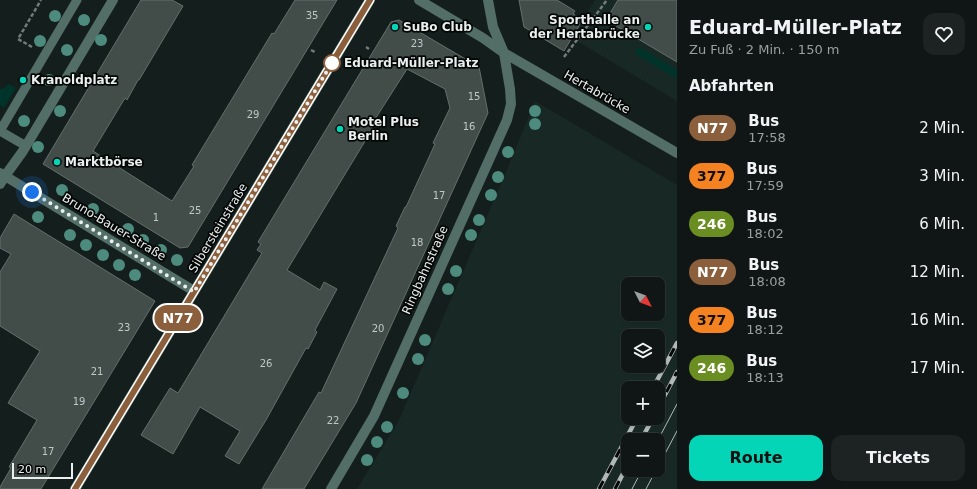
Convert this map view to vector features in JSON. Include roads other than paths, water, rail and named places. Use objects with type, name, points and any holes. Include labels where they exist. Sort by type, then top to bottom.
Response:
[{"type":"street","points":[[2,178],[26,146],[113,0]]},
{"type":"street","name":"Silbersteinstraße","points":[[75,489],[370,0]]},
{"type":"street","name":"Hertabrücke","points":[[419,0],[483,38],[504,53],[677,153]]},
{"type":"street","name":"Ringbahnstraße","points":[[331,489],[374,416],[507,120],[511,104],[510,89],[504,53],[493,27],[488,0]]},
{"type":"street","name":"Bruno-Bauer-Straße","points":[[2,178],[194,292]]},
{"type":"lane","points":[[26,146],[0,131],[77,0]]},
{"type":"tram line","points":[[662,433],[677,404]]},
{"type":"tram line","points":[[665,454],[677,431]]},
{"type":"tram line","points":[[632,489],[638,477]]},
{"type":"tram line","points":[[646,489],[652,477]]},
{"type":"railway","points":[[657,381],[677,343]]},
{"type":"railway","points":[[665,395],[677,372]]},
{"type":"railway","points":[[599,489],[633,425]]},
{"type":"railway","points":[[645,433],[649,425]]},
{"type":"railway","points":[[615,489],[621,477]]},
{"type":"place","name":"SuBo Club","points":[[395,27]]},
{"type":"place","name":"Sporthalle an der Hertabrücke","points":[[648,27]]},
{"type":"place","name":"Eduard-Müller-Platz","points":[[332,63]]},
{"type":"place","name":"Kranoldplatz","points":[[23,80]]},
{"type":"place","name":"Motel Plus Berlin","points":[[340,129]]},
{"type":"place","name":"Marktbörse","points":[[57,162]]}]
